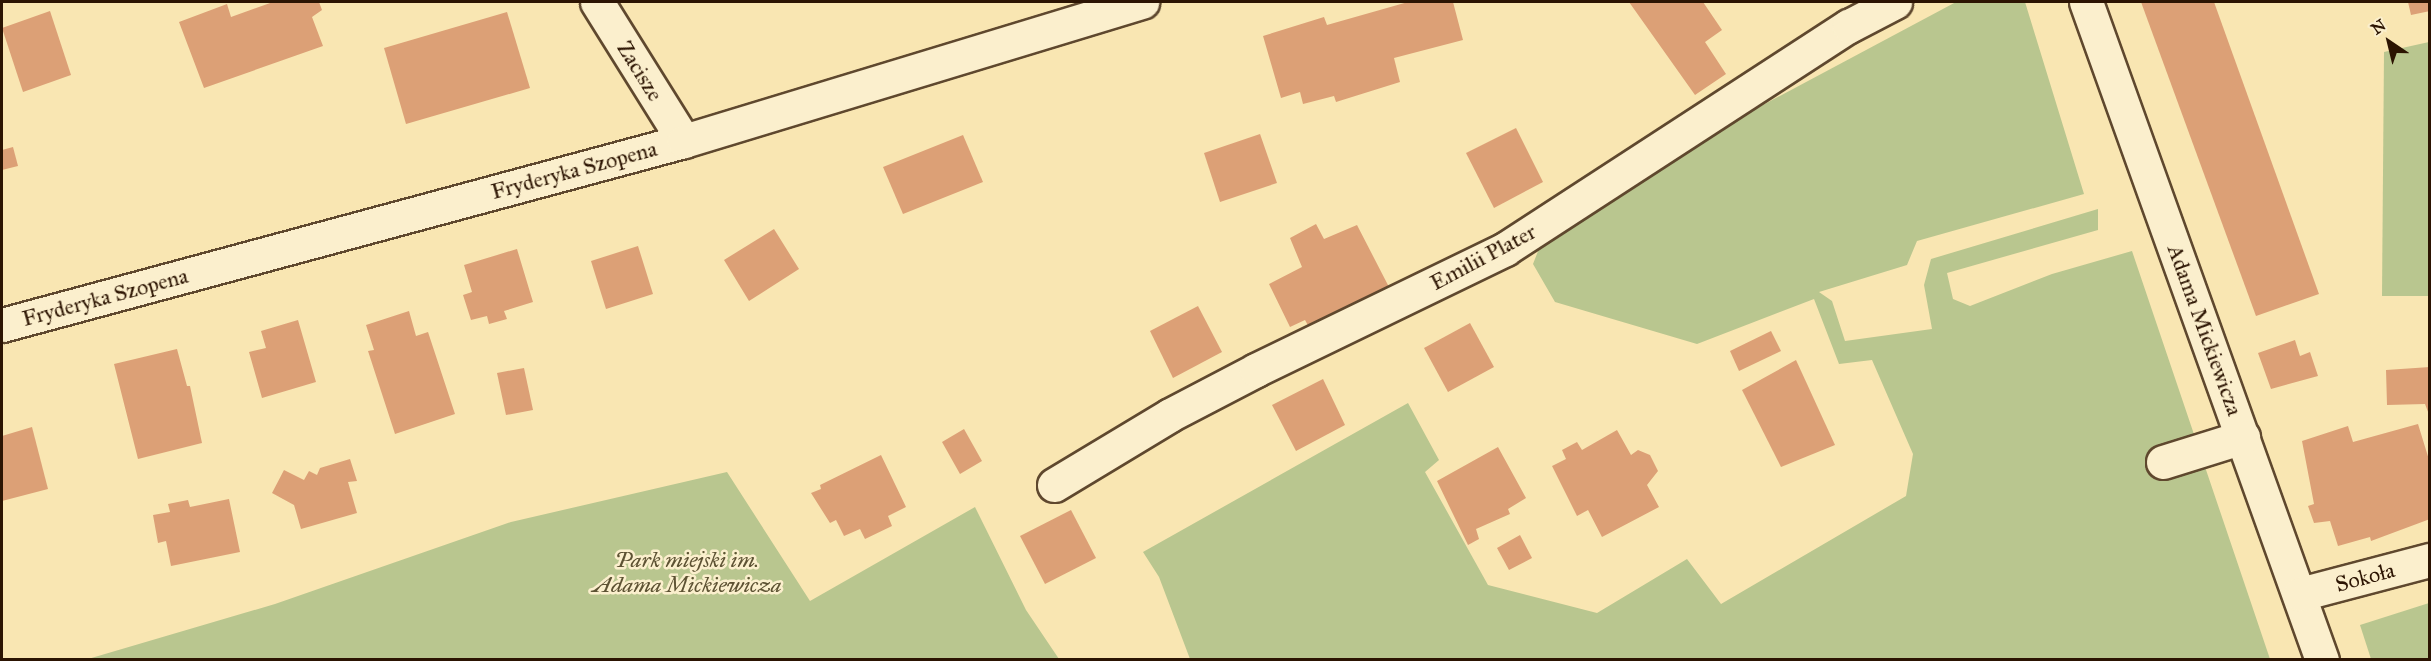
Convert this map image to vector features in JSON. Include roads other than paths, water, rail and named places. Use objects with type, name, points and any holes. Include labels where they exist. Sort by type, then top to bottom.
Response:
[{"type":"street","name":"Zacisze","points":[[597,2],[684,141]]},
{"type":"street","name":"Fryderyka Szopena","points":[[2,324],[684,141],[1142,2]]},
{"type":"street","name":"Emilii Plater","points":[[1054,485],[1256,370],[1505,249],[1849,26],[1895,2]]},
{"type":"street","name":"Adama Mickiewicza","points":[[2086,2],[2322,660]]},
{"type":"street","points":[[2163,462],[2243,437]]},
{"type":"street","name":"Sokoła","points":[[2300,594],[2430,560]]},
{"type":"park label","name":"Park miejski im. Adama Mickiewicza","points":[[687,572]]}]
